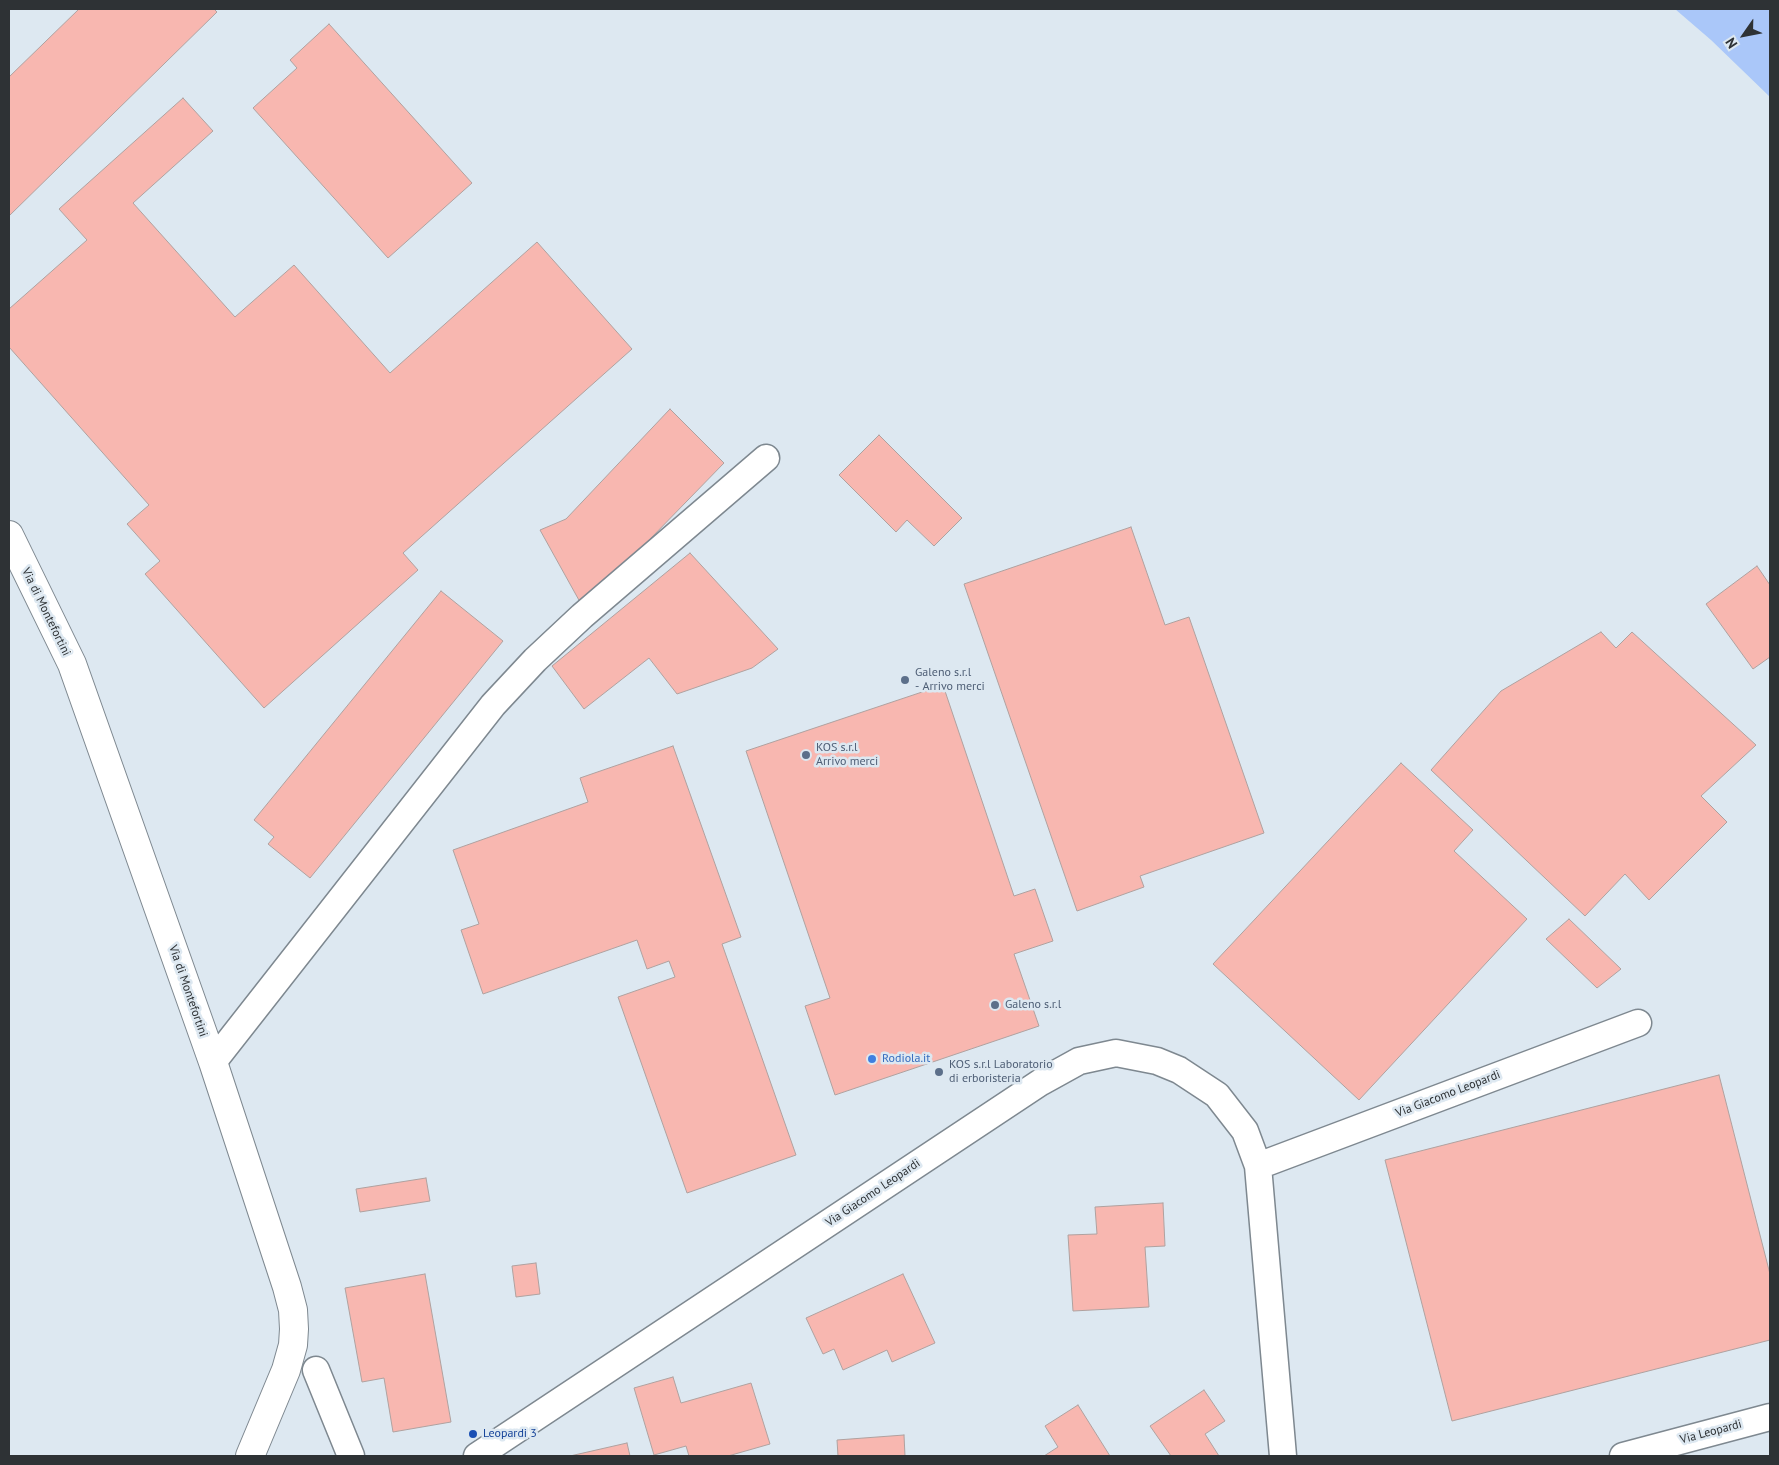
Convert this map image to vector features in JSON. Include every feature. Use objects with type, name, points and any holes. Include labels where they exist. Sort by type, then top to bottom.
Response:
[{"type":"main road","name":"Via di Montefortini","points":[[9,535],[72,664],[213,1062],[280,1264],[293,1310],[293,1344],[286,1370],[250,1456]]},
{"type":"street","points":[[213,1062],[493,705],[535,660],[582,616],[766,458]]},
{"type":"street","name":"Via Giacomo Leopardi","points":[[1258,1166],[1638,1022]]},
{"type":"street","name":"Via Giacomo Leopardi","points":[[476,1456],[1041,1082],[1079,1062],[1116,1054],[1157,1061],[1179,1070],[1217,1094],[1245,1131],[1258,1166],[1283,1456]]},
{"type":"street","points":[[316,1370],[351,1456]]},
{"type":"street","name":"Via Leopardi","points":[[1623,1456],[1770,1416]]},
{"type":"water","points":[[1675,9],[1770,9],[1770,97],[1711,40]]},
{"type":"building","points":[[79,9],[214,9],[217,12],[9,216],[9,77]]},
{"type":"building","points":[[329,24],[472,183],[388,258],[253,108],[297,68],[290,60]]},
{"type":"building","points":[[183,98],[213,131],[133,203],[235,317],[294,265],[390,373],[537,242],[632,349],[403,553],[418,570],[264,708],[145,574],[160,561],[127,524],[149,505],[9,347],[9,309],[87,240],[59,209]]},
{"type":"building","points":[[670,409],[724,463],[614,576],[580,602],[540,530],[566,519]]},
{"type":"building","points":[[879,435],[962,518],[934,546],[907,520],[896,532],[839,475]]},
{"type":"building","points":[[1131,527],[1165,625],[1189,617],[1264,833],[1140,876],[1144,887],[1077,911],[964,584]]},
{"type":"building","points":[[690,553],[778,649],[752,668],[677,694],[649,658],[584,709],[552,666]]},
{"type":"building","points":[[1757,566],[1770,585],[1770,657],[1753,669],[1706,604]]},
{"type":"building","points":[[441,591],[503,641],[310,878],[268,844],[274,837],[254,820]]},
{"type":"building","points":[[1601,632],[1616,648],[1632,632],[1756,745],[1701,796],[1727,822],[1649,900],[1625,874],[1585,916],[1431,770],[1501,691]]},
{"type":"building","points":[[943,685],[1014,896],[1035,889],[1053,941],[1014,954],[1039,1026],[835,1095],[805,1006],[830,998],[746,751]]},
{"type":"building","points":[[673,746],[741,937],[722,944],[796,1155],[687,1193],[618,997],[675,977],[669,961],[647,969],[637,940],[483,994],[461,930],[479,924],[453,850],[588,802],[580,778]]},
{"type":"building","points":[[1401,763],[1473,830],[1454,851],[1527,919],[1359,1100],[1213,964]]},
{"type":"building","points":[[1569,919],[1621,969],[1597,988],[1546,939]]},
{"type":"building","points":[[1719,1075],[1770,1274],[1770,1340],[1452,1421],[1385,1160]]},
{"type":"building","points":[[426,1178],[430,1201],[360,1212],[356,1189]]},
{"type":"building","points":[[1163,1203],[1165,1246],[1145,1247],[1149,1307],[1073,1311],[1068,1235],[1097,1234],[1095,1207]]},
{"type":"building","points":[[536,1263],[540,1294],[516,1297],[512,1266]]},
{"type":"building","points":[[425,1274],[451,1422],[393,1432],[384,1378],[362,1382],[345,1288]]},
{"type":"building","points":[[903,1274],[935,1343],[892,1362],[887,1350],[843,1370],[834,1349],[823,1354],[806,1318]]},
{"type":"building","points":[[673,1377],[681,1403],[751,1383],[770,1444],[728,1456],[689,1456],[686,1446],[654,1455],[634,1388]]},
{"type":"building","points":[[1204,1390],[1225,1421],[1205,1434],[1219,1456],[1171,1456],[1150,1426]]},
{"type":"building","points":[[1078,1405],[1110,1456],[1044,1456],[1058,1447],[1045,1426]]},
{"type":"building","points":[[904,1435],[905,1456],[838,1456],[837,1440]]},
{"type":"building","points":[[627,1443],[630,1456],[570,1456]]},
{"type":"place","name":"Galeno s.r.l - Arrivo merci","points":[[905,680]]},
{"type":"place","name":"KOS s.r.l Arrivo merci","points":[[806,755]]},
{"type":"place","name":"Galeno s.r.l","points":[[995,1005]]},
{"type":"place","name":"Rodiola.it","points":[[872,1059]]},
{"type":"place","name":"KOS s.r.l Laboratorio di erboristeria","points":[[939,1072]]},
{"type":"place","name":"Leopardi 3","points":[[473,1434]]}]
